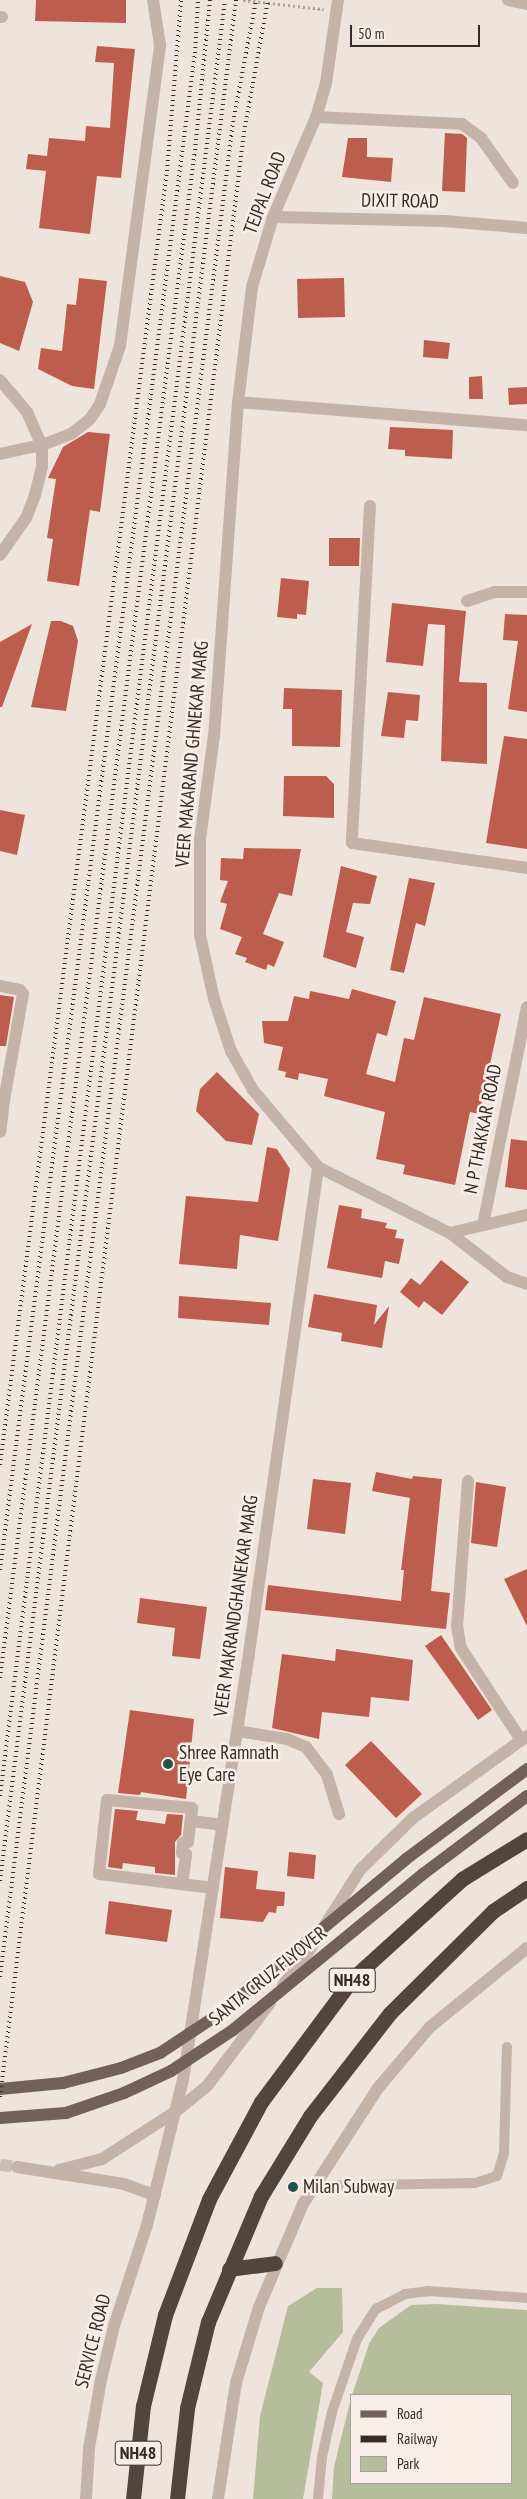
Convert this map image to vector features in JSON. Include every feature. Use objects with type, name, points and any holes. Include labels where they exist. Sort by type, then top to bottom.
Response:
[{"type":"highway","name":"NH48","points":[[133,2499],[143,2406],[166,2315],[209,2199],[261,2102],[353,1978],[462,1879],[527,1840]]},
{"type":"highway","name":"NH48","points":[[177,2499],[187,2408],[208,2322],[228,2269],[261,2196],[310,2116],[390,2013],[493,1911],[527,1888]]},
{"type":"highway","points":[[228,2269],[276,2263]]},
{"type":"main road","name":"SANTA CRUZ FLYOVER","points":[[0,2090],[63,2084],[121,2068],[160,2053],[222,2012],[406,1859],[527,1768]]},
{"type":"main road","name":"SANTA CRUZ FLYOVER","points":[[0,2118],[66,2113],[124,2093],[171,2071],[233,2030],[423,1874],[527,1796]]},
{"type":"street","points":[[0,454],[42,445],[71,434],[90,419],[100,404],[120,346],[131,275],[160,45],[153,0]]},
{"type":"street","points":[[508,0],[527,4]]},
{"type":"street","name":"TEJPAL ROAD","points":[[238,402],[252,288],[273,217],[316,117],[326,84],[334,5]]},
{"type":"street","points":[[316,117],[462,124],[481,138],[514,183]]},
{"type":"street","name":"DIXIT ROAD","points":[[273,217],[444,221],[527,228]]},
{"type":"street","points":[[0,380],[27,412],[42,445],[42,467],[35,495],[26,518],[0,555]]},
{"type":"street","points":[[238,402],[527,425]]},
{"type":"street","name":"VEER MAKARAND GHNEKAR MARG","points":[[238,402],[214,736],[200,840],[200,935],[214,999],[231,1051],[253,1090],[318,1167]]},
{"type":"street","points":[[370,506],[352,843],[527,868]]},
{"type":"street","points":[[467,601],[494,592],[527,592]]},
{"type":"street","points":[[0,986],[20,990],[23,994],[2,1100],[0,1132]]},
{"type":"street","name":"N P THAKKAR ROAD","points":[[483,1225],[527,1007]]},
{"type":"street","points":[[318,1167],[450,1233],[507,1278],[527,1284]]},
{"type":"street","name":"VEER MAKRANDGHANEKAR MARG","points":[[175,2112],[183,2080],[237,1731],[318,1167]]},
{"type":"street","points":[[450,1233],[527,1215]]},
{"type":"street","points":[[54,2172],[102,2159],[175,2112],[213,2078],[308,1952],[360,1870],[413,1818],[524,1738],[460,1648],[457,1626],[468,1481]]},
{"type":"street","points":[[237,1731],[287,1739],[306,1747],[327,1775],[339,1814]]},
{"type":"street","points":[[182,1884],[186,1854],[182,1853],[183,1843],[188,1842],[192,1810],[189,1807],[112,1798],[106,1802],[98,1874],[213,1888]]},
{"type":"street","points":[[191,1821],[222,1825]]},
{"type":"street","points":[[218,2499],[236,2383],[276,2263],[314,2186],[378,2088],[430,2027],[527,1948]]},
{"type":"street","name":"SERVICE ROAD","points":[[86,2499],[89,2448],[101,2380],[114,2326],[154,2195],[175,2112]]},
{"type":"street","points":[[17,2167],[124,2184],[154,2195]]},
{"type":"lane","points":[[314,2186],[474,2183],[497,2176],[504,2153],[508,2047]]},
{"type":"lane","points":[[318,2499],[322,2457],[332,2412],[357,2339],[376,2309],[405,2294],[428,2291],[527,2298]]},
{"type":"path","points":[[243,0],[334,5]]},
{"type":"green space","points":[[317,2288],[342,2288],[343,2332],[309,2372],[323,2383],[303,2499],[253,2499],[260,2416],[288,2306]]},
{"type":"green space","points":[[436,2304],[527,2310],[527,2499],[332,2499],[334,2467],[350,2402],[350,2484],[512,2484],[512,2394],[352,2394],[369,2344],[379,2328],[411,2305]]},
{"type":"building","points":[[36,0],[126,0],[126,23],[35,21]]},
{"type":"building","points":[[97,46],[135,49],[121,178],[97,176],[90,234],[39,228],[46,171],[26,169],[28,154],[47,156],[49,138],[85,141],[86,126],[110,128],[114,63],[95,62]]},
{"type":"building","points":[[445,133],[462,134],[467,138],[465,192],[442,191]]},
{"type":"building","points":[[348,138],[367,138],[367,157],[393,158],[391,182],[342,177]]},
{"type":"building","points":[[0,276],[25,282],[33,302],[19,351],[0,343]]},
{"type":"building","points":[[79,278],[107,281],[94,389],[72,386],[38,369],[41,348],[62,351],[67,304],[76,305]]},
{"type":"building","points":[[344,278],[345,317],[298,318],[297,279]]},
{"type":"building","points":[[424,340],[450,343],[448,359],[423,357]]},
{"type":"building","points":[[482,376],[483,399],[469,399],[469,377]]},
{"type":"building","points":[[527,387],[527,404],[509,405],[508,388]]},
{"type":"building","points":[[390,427],[453,430],[452,459],[405,456],[405,450],[388,449]]},
{"type":"building","points":[[88,432],[110,434],[100,512],[90,510],[79,586],[47,581],[53,539],[47,538],[56,479],[48,478],[63,447]]},
{"type":"building","points":[[329,538],[360,538],[359,566],[329,566]]},
{"type":"building","points":[[281,578],[309,581],[306,615],[297,614],[297,619],[277,617]]},
{"type":"building","points":[[392,603],[466,611],[459,682],[487,683],[487,764],[441,761],[445,625],[428,624],[423,666],[386,662]]},
{"type":"building","points":[[505,614],[527,615],[527,712],[508,709],[518,641],[503,640]]},
{"type":"building","points":[[51,621],[61,621],[73,626],[78,641],[66,711],[31,707]]},
{"type":"building","points":[[32,624],[2,707],[0,707],[0,642]]},
{"type":"building","points":[[284,688],[342,690],[340,747],[292,746],[292,709],[283,709]]},
{"type":"building","points":[[388,692],[420,695],[418,721],[406,720],[404,738],[381,736]]},
{"type":"building","points":[[504,736],[527,739],[527,849],[486,843]]},
{"type":"building","points":[[284,776],[326,776],[334,784],[334,818],[283,816]]},
{"type":"building","points":[[0,810],[25,815],[17,855],[0,851]]},
{"type":"building","points":[[244,848],[301,849],[292,896],[279,893],[263,934],[284,942],[274,967],[268,964],[266,970],[245,962],[247,958],[235,954],[242,937],[220,929],[227,904],[220,902],[228,881],[220,880],[221,858],[243,859]]},
{"type":"building","points":[[341,866],[377,876],[370,904],[353,903],[346,932],[364,937],[356,968],[323,957]]},
{"type":"building","points":[[409,878],[435,883],[425,926],[416,923],[404,973],[390,970]]},
{"type":"building","points":[[352,989],[396,1001],[387,1036],[377,1033],[366,1074],[395,1082],[404,1038],[414,1040],[424,997],[501,1014],[479,1114],[470,1112],[455,1185],[403,1174],[405,1165],[376,1159],[385,1112],[324,1096],[328,1079],[299,1073],[298,1080],[285,1077],[286,1072],[278,1070],[283,1047],[264,1043],[262,1021],[288,1021],[294,996],[309,999],[310,991],[349,999]]},
{"type":"building","points":[[0,995],[14,997],[6,1046],[0,1046]]},
{"type":"building","points":[[217,1072],[259,1114],[252,1145],[226,1141],[196,1111],[200,1089]]},
{"type":"building","points":[[511,1139],[527,1141],[527,1190],[505,1187]]},
{"type":"building","points":[[267,1147],[277,1149],[290,1169],[278,1241],[240,1235],[237,1269],[179,1264],[186,1196],[258,1202]]},
{"type":"building","points":[[339,1205],[362,1209],[361,1218],[387,1223],[385,1228],[397,1230],[395,1238],[404,1239],[399,1264],[385,1261],[382,1278],[327,1268]]},
{"type":"building","points":[[441,1260],[469,1282],[442,1315],[424,1301],[419,1308],[400,1292],[411,1278],[420,1285]]},
{"type":"building","points":[[314,1294],[377,1305],[374,1325],[389,1306],[382,1348],[341,1341],[342,1333],[308,1327]]},
{"type":"building","points":[[179,1296],[271,1303],[269,1325],[178,1318]]},
{"type":"building","points":[[376,1472],[412,1479],[413,1476],[442,1479],[431,1591],[450,1593],[446,1629],[265,1610],[268,1585],[401,1601],[404,1570],[401,1570],[410,1498],[372,1491]]},
{"type":"building","points":[[313,1479],[351,1483],[345,1534],[307,1529]]},
{"type":"building","points":[[476,1482],[506,1487],[497,1547],[471,1543]]},
{"type":"building","points":[[527,1569],[527,1626],[504,1579]]},
{"type":"building","points":[[140,1598],[207,1607],[200,1659],[172,1656],[175,1628],[137,1623]]},
{"type":"building","points":[[441,1635],[492,1710],[478,1720],[425,1646]]},
{"type":"building","points":[[336,1649],[413,1660],[409,1701],[371,1697],[369,1717],[322,1712],[319,1739],[272,1728],[282,1654],[335,1661]]},
{"type":"building","points":[[130,1710],[194,1719],[186,1799],[141,1792],[140,1795],[118,1793]]},
{"type":"building","points":[[371,1741],[422,1794],[396,1818],[345,1765]]},
{"type":"building","points":[[115,1809],[138,1811],[136,1820],[165,1824],[167,1814],[183,1815],[181,1835],[175,1842],[175,1875],[155,1873],[155,1867],[123,1863],[122,1869],[108,1867]]},
{"type":"building","points":[[289,1852],[316,1855],[314,1879],[287,1876]]},
{"type":"building","points":[[225,1867],[258,1871],[256,1889],[285,1892],[284,1906],[277,1906],[276,1913],[269,1912],[263,1922],[220,1918]]},
{"type":"building","points":[[109,1901],[172,1910],[167,1942],[105,1934]]},
{"type":"tunnel","points":[[0,2165],[17,2167]]},
{"type":"railway","points":[[0,1465],[167,171],[181,0]]},
{"type":"railway","points":[[0,1570],[195,53],[198,0]]},
{"type":"railway","points":[[0,1678],[195,150],[210,0]]},
{"type":"railway","points":[[0,1796],[225,0]]},
{"type":"railway","points":[[0,1881],[236,0]]},
{"type":"railway","points":[[0,1977],[233,122],[256,0]]},
{"type":"railway","points":[[0,2097],[244,132],[268,0]]},
{"type":"place","name":"Shree Ramnath Eye Care","points":[[168,1764]]},
{"type":"place","name":"Milan Subway","points":[[293,2187]]}]
